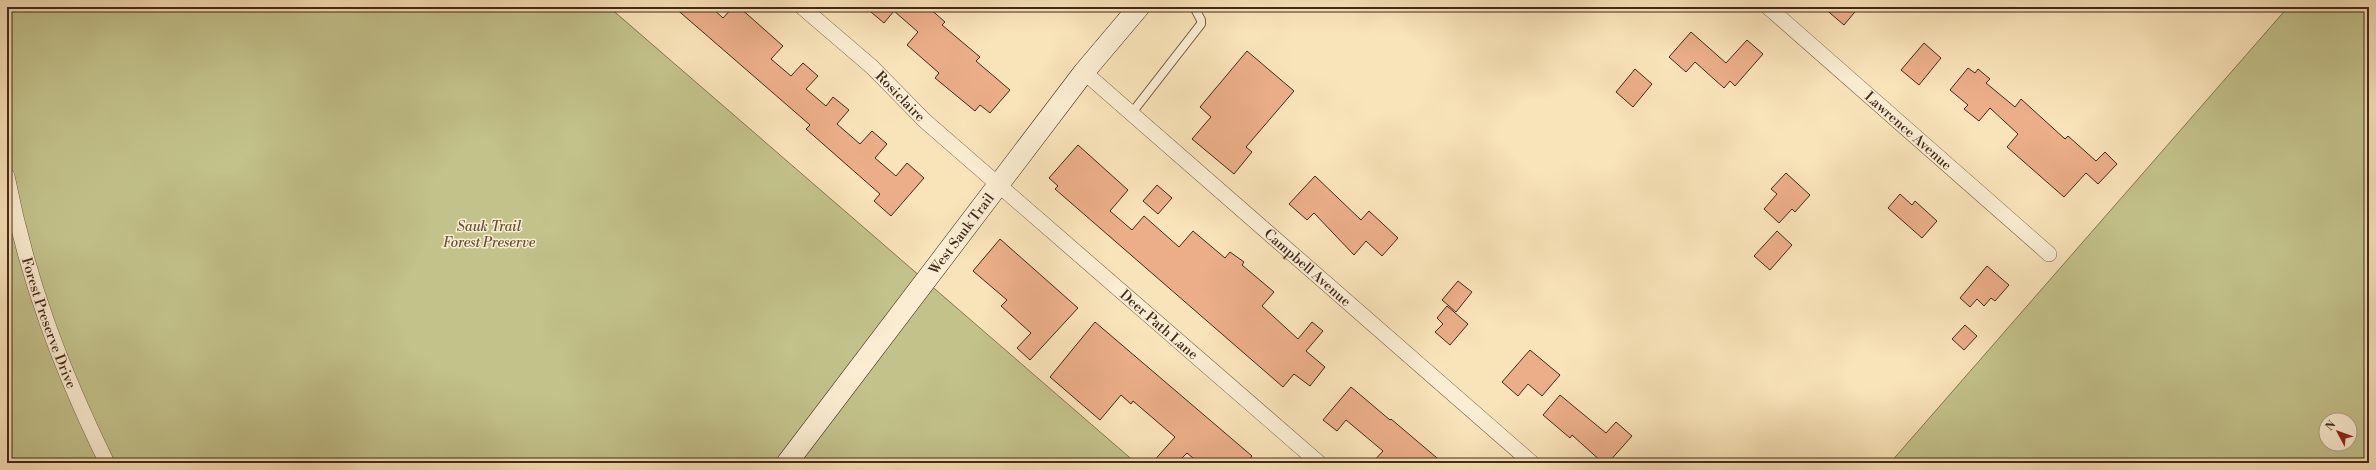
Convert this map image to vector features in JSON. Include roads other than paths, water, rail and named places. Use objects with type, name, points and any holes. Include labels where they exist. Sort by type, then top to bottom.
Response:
[{"type":"main road","name":"West Sauk Trail","points":[[787,463],[1084,72],[1139,7]]},
{"type":"street","name":"Rosiclaire","points":[[802,7],[872,67],[925,121],[999,185]]},
{"type":"street","name":"Lawrence Avenue","points":[[1768,7],[2049,254]]},
{"type":"street","name":"Campbell Avenue","points":[[1084,72],[1532,463]]},
{"type":"street","name":"Forest Preserve Drive","points":[[7,176],[19,235],[45,318],[77,401],[107,463]]},
{"type":"street","name":"Deer Path Lane","points":[[999,185],[1319,463]]},
{"type":"lane","points":[[1132,114],[1201,24],[1201,20],[1194,7]]},
{"type":"park label","name":"Sauk Trail Forest Preserve","points":[[489,234]]}]
